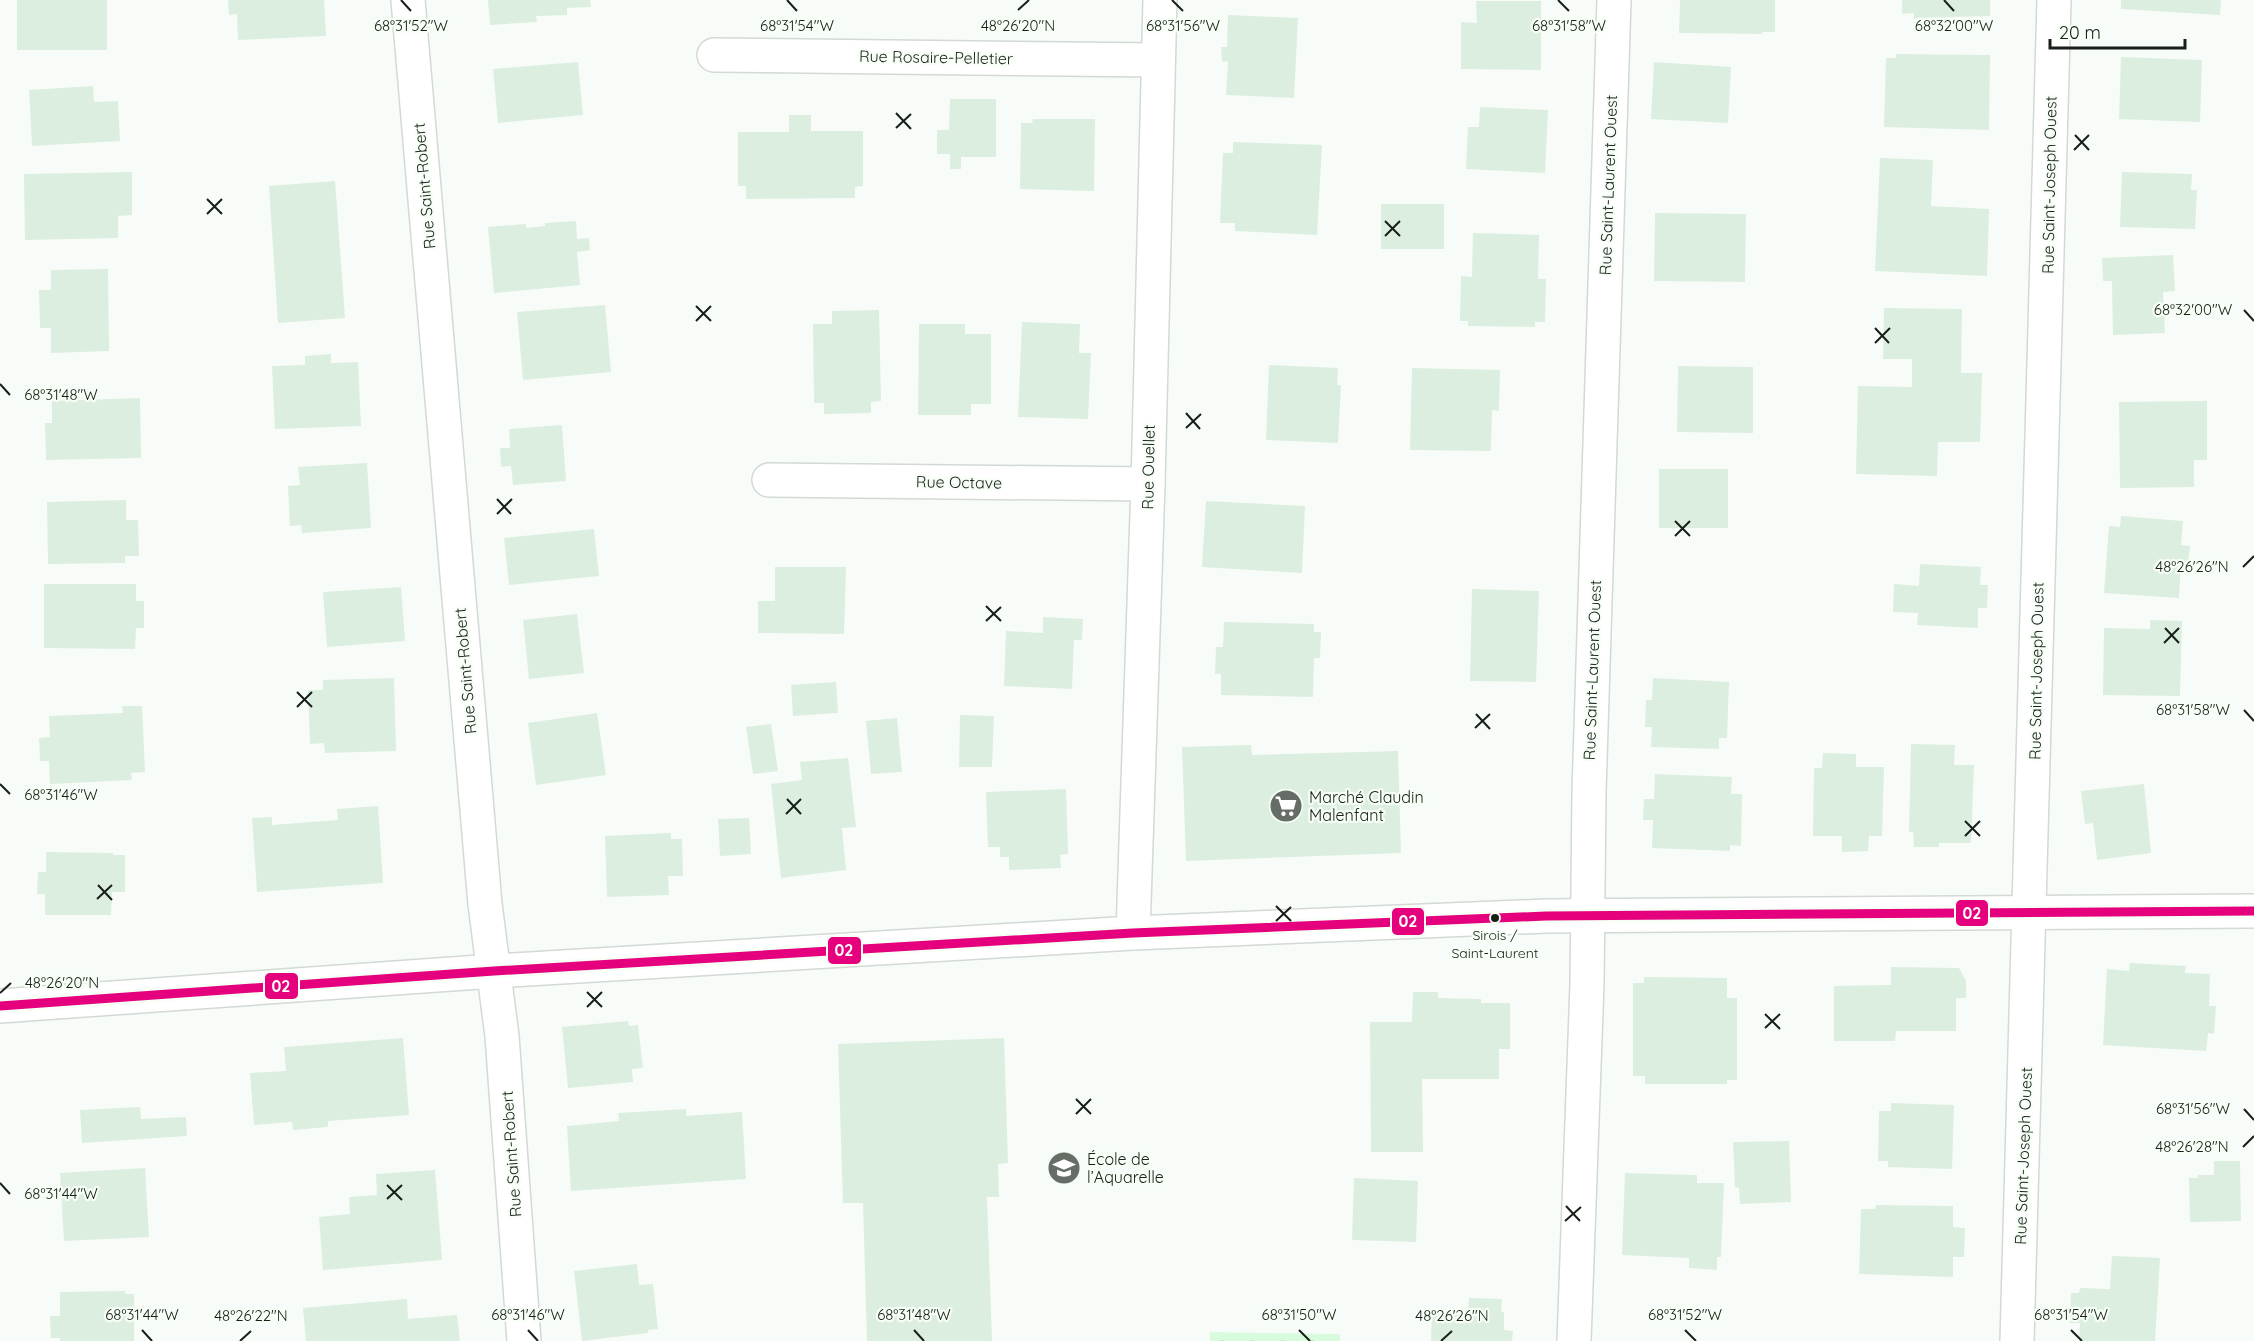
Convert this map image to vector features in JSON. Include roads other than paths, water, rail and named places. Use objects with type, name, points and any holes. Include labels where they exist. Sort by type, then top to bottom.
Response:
[{"type":"street","name":"Rue Saint-Robert","points":[[408,0],[483,880],[502,1036],[524,1341]]},
{"type":"street","name":"Rue Ouellet","points":[[1133,933],[1148,484],[1160,0]]},
{"type":"street","name":"Rue Saint-Laurent Ouest","points":[[1574,1341],[1614,0]]},
{"type":"street","name":"Rue Saint-Joseph Ouest","points":[[2017,1341],[2054,0]]},
{"type":"street","name":"Rue Rosaire-Pelletier","points":[[714,55],[1157,60]]},
{"type":"street","name":"Rue Octave","points":[[769,480],[1148,484]]},
{"type":"street","points":[[0,1006],[494,971],[1133,933],[1588,916],[2254,911]]},
{"type":"place","name":"Marché Claudin Malenfant","points":[[1286,806]]},
{"type":"place","name":"Sirois / Saint-Laurent","points":[[1495,918]]},
{"type":"place","name":"École de l’Aquarelle","points":[[1064,1168]]}]
